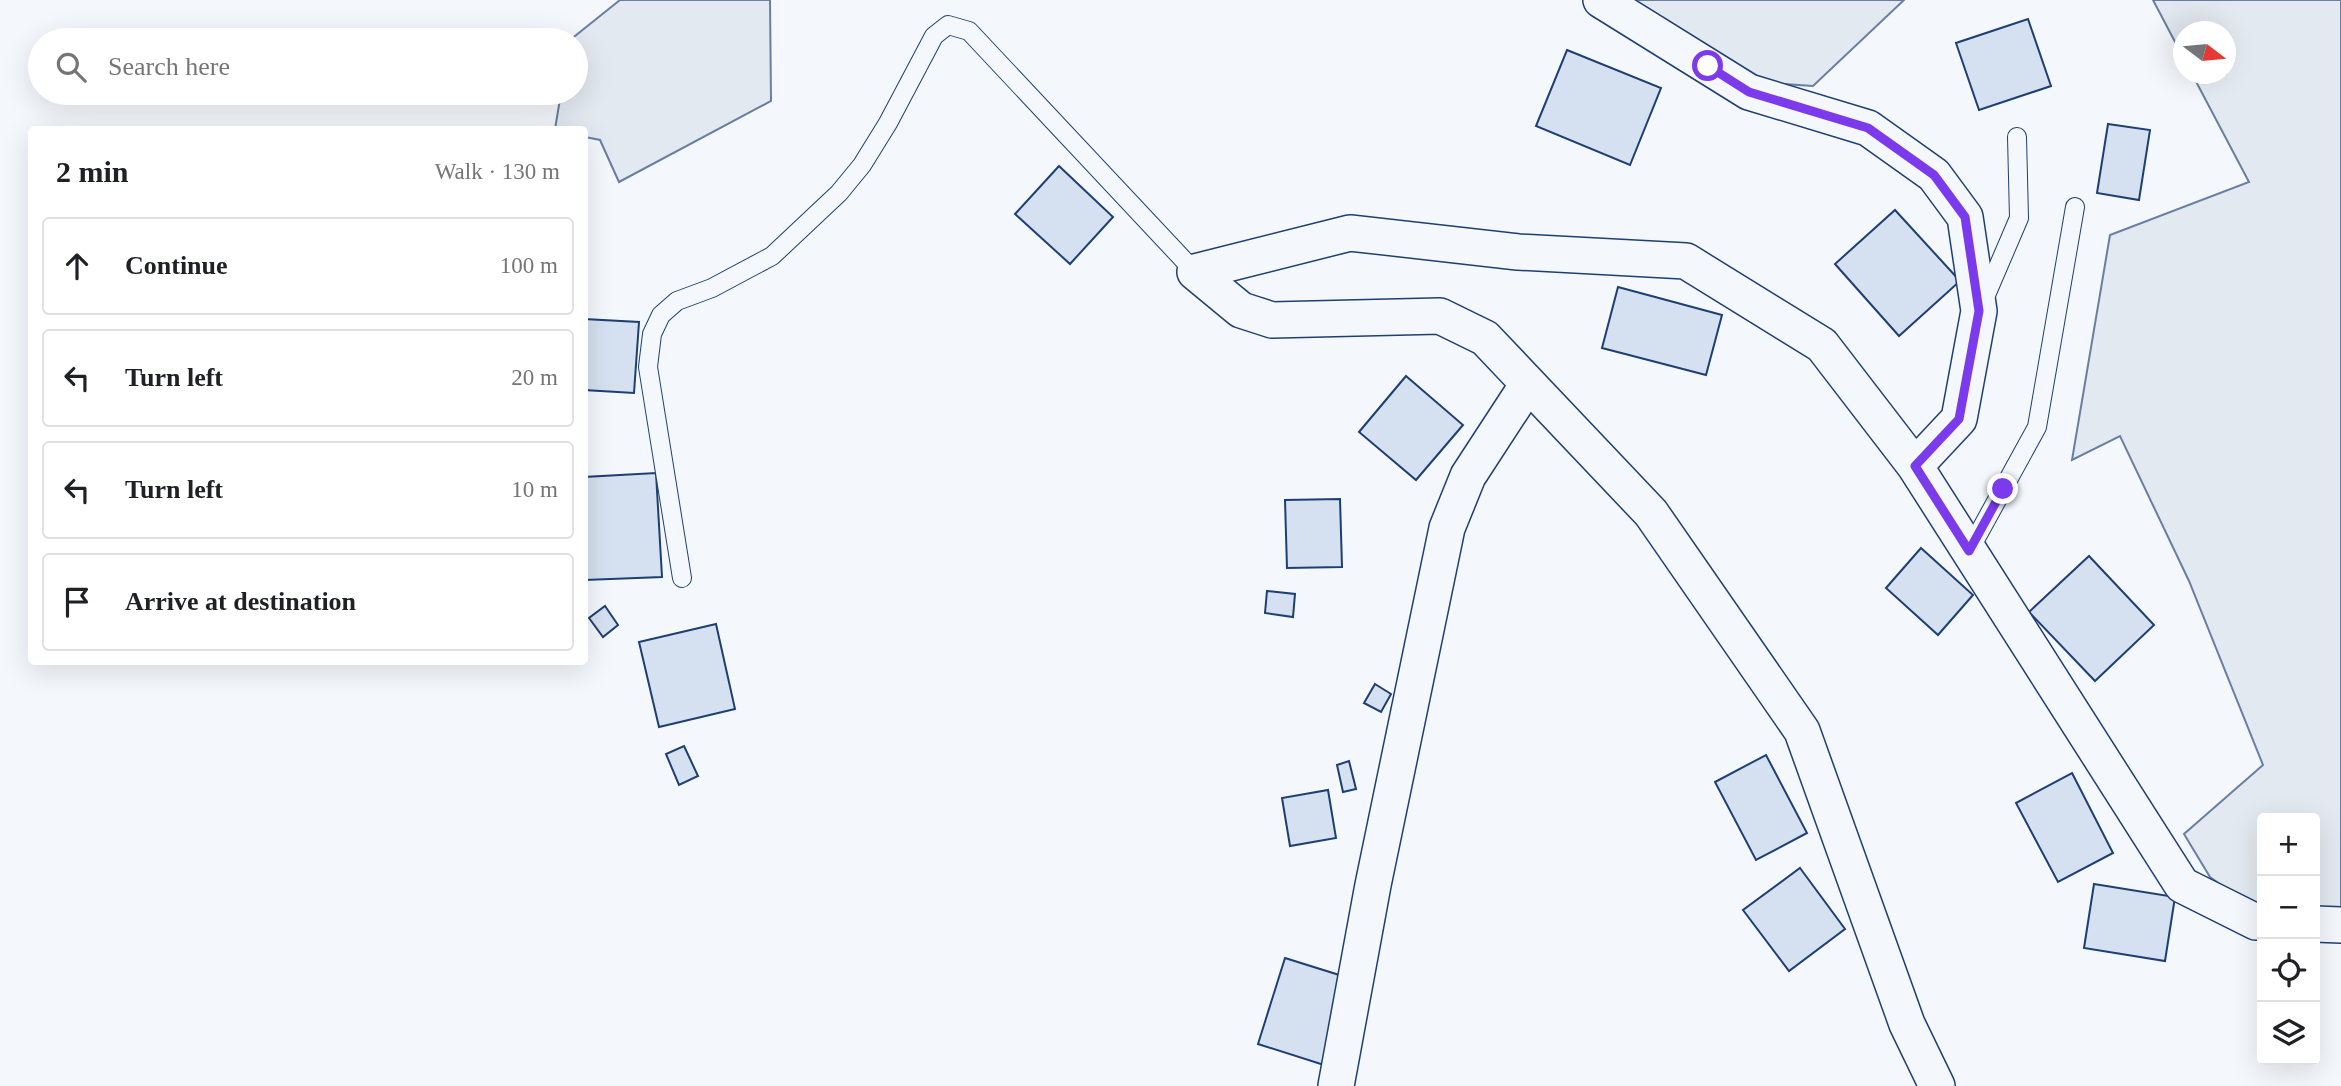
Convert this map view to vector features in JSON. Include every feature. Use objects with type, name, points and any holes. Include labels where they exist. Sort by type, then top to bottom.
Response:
[{"type":"street","points":[[1601,0],[1749,92],[1868,128],[1934,175],[1965,217],[1979,311],[1959,419],[1915,466]]},
{"type":"street","points":[[1195,272],[1350,233],[1518,252],[1686,261],[1822,345],[1915,466],[2182,885],[2257,922]]},
{"type":"street","points":[[1195,272],[1241,310],[1272,320],[1440,316],[1485,338],[1651,513],[1802,731],[1907,1024],[1937,1086]]},
{"type":"street","points":[[1336,1086],[1373,885],[1447,528],[1468,476],[1528,384]]},
{"type":"street","points":[[2320,924],[2341,925]]},
{"type":"lane","points":[[682,578],[648,368],[652,334],[660,316],[677,301],[712,288],[772,256],[839,193],[862,165],[888,123],[934,36],[948,25],[970,32],[1195,272]]},
{"type":"lane","points":[[1979,311],[2019,218],[2017,137]]},
{"type":"lane","points":[[1969,551],[2037,426],[2075,207]]},
{"type":"shaded area","points":[[620,0],[770,0],[771,101],[619,182],[600,140],[588,138],[588,126],[556,126],[559,105],[588,105],[588,28],[585,28]]},
{"type":"shaded area","points":[[1624,0],[1904,0],[1813,86],[1754,82]]},
{"type":"shaded area","points":[[2153,0],[2341,0],[2341,907],[2320,907],[2320,813],[2257,813],[2257,904],[2246,903],[2210,877],[2184,834],[2263,765],[2189,581],[2120,436],[2072,460],[2110,235],[2249,182],[2197,84],[2236,84],[2236,21],[2173,21],[2173,38]]},
{"type":"building","points":[[2028,19],[2051,86],[1979,110],[1956,43]]},
{"type":"building","points":[[1567,50],[1661,88],[1630,165],[1536,126]]},
{"type":"building","points":[[2108,124],[2150,130],[2139,200],[2097,193]]},
{"type":"building","points":[[1059,166],[1113,217],[1070,264],[1015,214]]},
{"type":"building","points":[[1895,210],[1960,281],[1899,336],[1835,264]]},
{"type":"building","points":[[1618,287],[1722,315],[1706,375],[1602,348]]},
{"type":"building","points":[[588,319],[639,322],[634,393],[588,390]]},
{"type":"building","points":[[1406,376],[1463,425],[1416,480],[1359,432]]},
{"type":"building","points":[[656,473],[662,577],[588,580],[588,477]]},
{"type":"building","points":[[1340,499],[1342,567],[1287,568],[1285,500]]},
{"type":"building","points":[[1921,548],[1973,595],[1938,635],[1886,588]]},
{"type":"building","points":[[2089,556],[2154,625],[2095,681],[2029,612]]},
{"type":"building","points":[[1267,591],[1295,594],[1293,617],[1265,613]]},
{"type":"building","points":[[605,606],[618,625],[603,637],[589,618]]},
{"type":"building","points":[[716,624],[735,709],[659,727],[639,642]]},
{"type":"building","points":[[1375,684],[1391,694],[1381,712],[1364,703]]},
{"type":"building","points":[[684,746],[698,776],[679,785],[666,754]]},
{"type":"building","points":[[1766,755],[1807,833],[1756,860],[1715,782]]},
{"type":"building","points":[[1349,761],[1356,789],[1343,792],[1337,765]]},
{"type":"building","points":[[2072,773],[2113,853],[2058,882],[2016,803]]},
{"type":"building","points":[[1328,790],[1336,838],[1290,846],[1282,798]]},
{"type":"building","points":[[1800,868],[1845,929],[1789,971],[1743,910]]},
{"type":"building","points":[[2094,884],[2175,897],[2165,961],[2084,948]]},
{"type":"building","points":[[1285,958],[1352,979],[1324,1065],[1258,1044]]},
{"type":"route","points":[[1708,66],[1749,92],[1868,128],[1934,175],[1965,217],[1979,311],[1959,419],[1915,466],[1969,551],[2003,489]]}]
